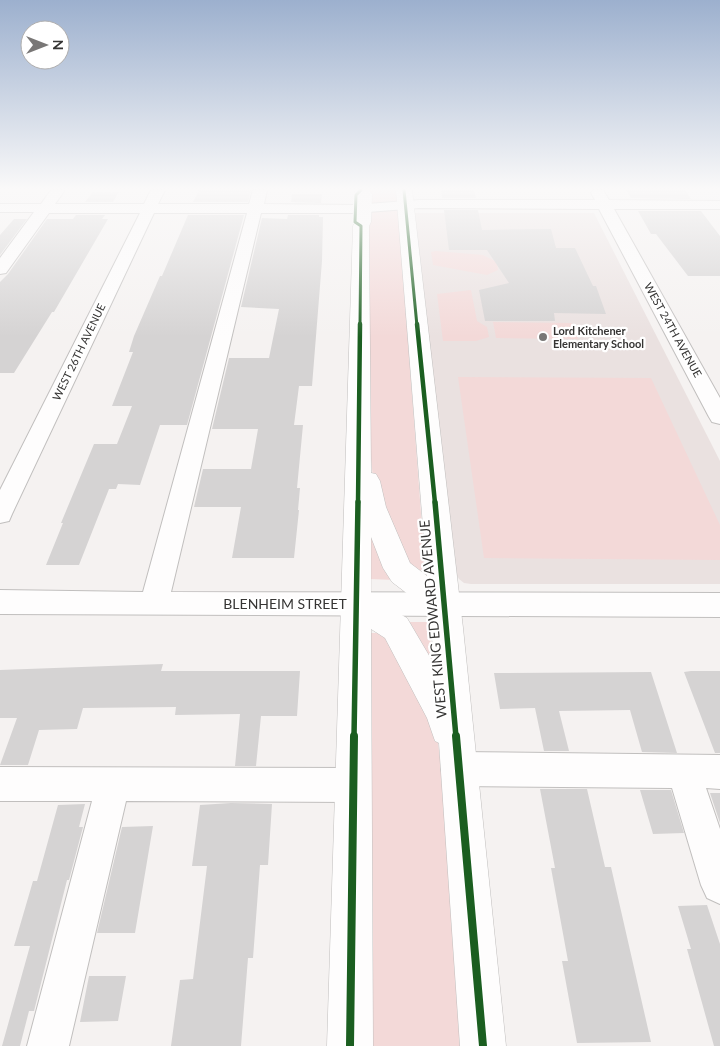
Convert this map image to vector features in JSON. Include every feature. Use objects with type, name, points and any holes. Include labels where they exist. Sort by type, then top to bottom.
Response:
[{"type":"main road","points":[[350,1046],[352,785],[359,448],[361,239]]},
{"type":"main road","name":"WEST KING EDWARD AVENUE","points":[[409,239],[444,604],[483,1046]]},
{"type":"main road","points":[[359,448],[373,507],[398,568],[402,574],[444,604]]},
{"type":"main road","points":[[355,604],[396,628],[402,637],[443,715],[458,769]]},
{"type":"street","points":[[0,269],[22,239]]},
{"type":"street","name":"WEST 26TH AVENUE","points":[[0,514],[134,239]]},
{"type":"street","points":[[154,604],[248,239]]},
{"type":"street","name":"WEST 24TH AVENUE","points":[[623,239],[720,417]]},
{"type":"street","name":"BLENHEIM STREET","points":[[0,602],[720,605]]},
{"type":"street","points":[[458,769],[720,772]]},
{"type":"street","points":[[684,771],[720,885]]},
{"type":"street","points":[[0,784],[352,785]]},
{"type":"street","points":[[48,1046],[113,784]]},
{"type":"shaded area","points":[[369,239],[400,239],[425,566],[423,570],[409,570],[375,497],[369,440]]},
{"type":"shaded area","name":"Lord Kitchener Elementary School","points":[[418,239],[607,239],[720,461],[720,584],[471,584],[464,583],[456,574]]},
{"type":"shaded area","points":[[431,252],[483,255],[497,262],[498,270],[487,275],[433,265]]},
{"type":"shaded area","points":[[471,290],[477,321],[487,327],[489,337],[476,341],[443,341],[437,294]]},
{"type":"shaded area","points":[[493,322],[572,323],[578,339],[496,338]]},
{"type":"shaded area","points":[[458,377],[651,378],[720,525],[720,560],[484,558]]},
{"type":"shaded area","points":[[371,524],[395,580],[369,579]]},
{"type":"shaded area","points":[[401,622],[429,622],[433,675]]},
{"type":"shaded area","points":[[367,633],[390,633],[435,722],[442,772],[462,1046],[369,1046]]},
{"type":"building","points":[[0,239],[12,239],[0,255]]},
{"type":"building","points":[[33,239],[96,239],[54,312],[52,312],[14,373],[0,373],[0,282],[8,274]]},
{"type":"building","points":[[178,239],[238,239],[187,425],[160,425],[140,485],[118,484],[116,489],[109,489],[79,565],[46,565],[63,523],[61,523],[94,444],[117,444],[132,406],[112,406],[133,352],[129,352],[134,336],[160,276],[162,276]]},
{"type":"building","points":[[257,239],[323,239],[312,386],[299,386],[294,425],[303,425],[297,488],[300,488],[299,510],[294,558],[232,558],[241,507],[194,507],[203,469],[251,469],[258,429],[212,429],[229,358],[269,358],[279,309],[241,307]]},
{"type":"building","points":[[448,239],[554,239],[556,248],[575,248],[593,286],[596,286],[606,314],[554,313],[555,321],[485,321],[479,290],[509,283],[487,250],[449,250]]},
{"type":"building","points":[[660,239],[720,239],[720,276],[688,276]]},
{"type":"building","points":[[163,664],[161,671],[300,671],[297,716],[261,716],[256,766],[235,766],[240,714],[175,715],[176,707],[83,708],[77,729],[39,730],[28,765],[0,765],[17,718],[0,718],[0,670]]},
{"type":"building","points":[[720,671],[720,753],[715,753],[684,672]]},
{"type":"building","points":[[651,672],[677,753],[642,752],[630,710],[559,711],[569,751],[544,751],[535,708],[500,709],[494,673]]},
{"type":"building","points":[[540,789],[587,789],[605,867],[611,867],[651,1042],[577,1043],[562,961],[568,961],[551,868],[555,868]]},
{"type":"building","points":[[640,790],[671,790],[684,833],[653,834]]},
{"type":"building","points":[[710,793],[720,793],[720,823]]},
{"type":"building","points":[[231,803],[272,804],[268,865],[260,865],[253,958],[248,958],[241,1046],[171,1046],[180,980],[193,979],[207,866],[192,866],[200,805]]},
{"type":"building","points":[[85,804],[79,827],[83,827],[69,880],[67,880],[34,1011],[29,1011],[20,1046],[2,1046],[30,946],[14,946],[33,881],[37,881],[58,805]]},
{"type":"building","points":[[153,826],[135,933],[97,933],[122,827]]},
{"type":"building","points":[[707,905],[720,944],[720,1046],[714,1046],[687,949],[691,949],[678,906]]},
{"type":"building","points":[[89,976],[126,976],[118,1021],[80,1022]]},
{"type":"cycle path","points":[[350,1046],[361,239]]},
{"type":"cycle path","points":[[409,239],[447,628],[483,1046]]},
{"type":"place","name":"Lord Kitchener Elementary School","points":[[543,337]]}]
